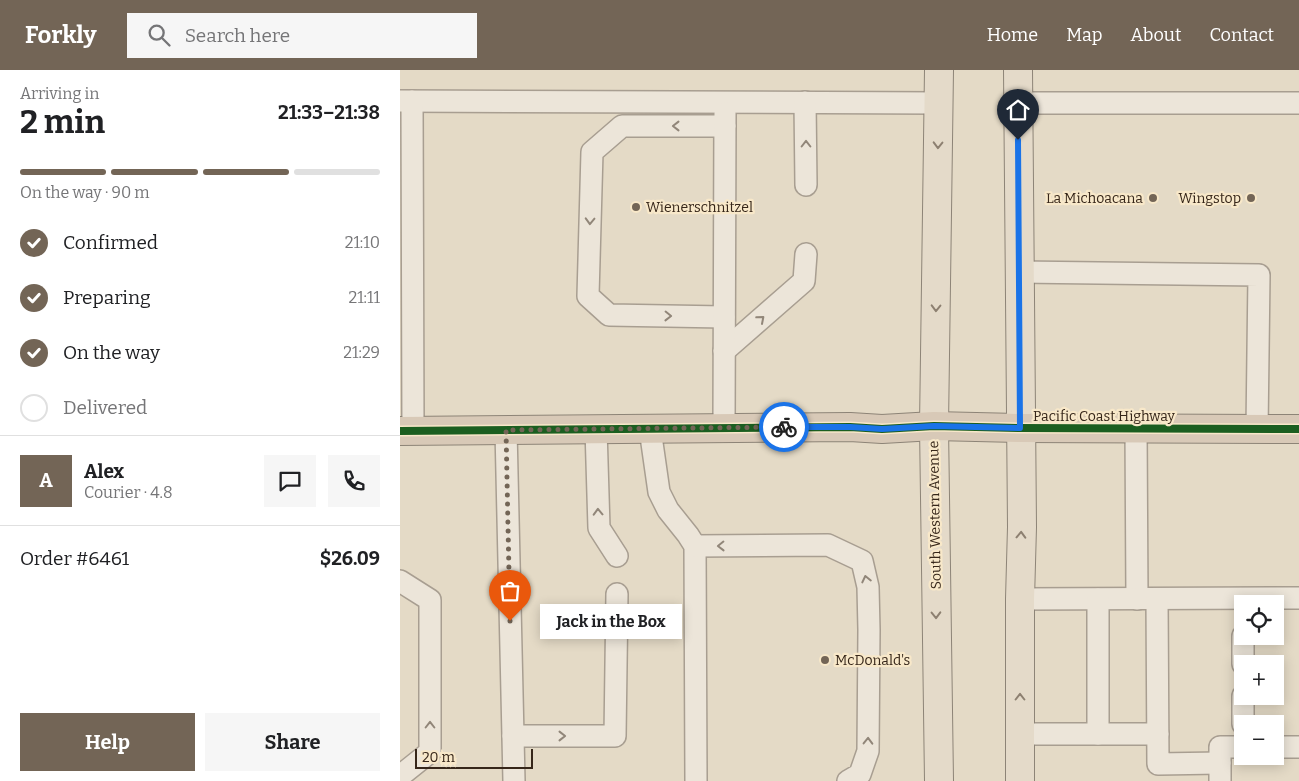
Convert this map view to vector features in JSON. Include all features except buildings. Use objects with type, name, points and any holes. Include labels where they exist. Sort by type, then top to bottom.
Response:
[{"type":"highway","name":"Pacific Coast Highway","points":[[406,431],[850,427],[882,429],[934,426],[1299,429]]},
{"type":"main road","name":"South Western Avenue","points":[[939,70],[934,426],[939,781]]},
{"type":"main road","points":[[1018,70],[1022,527],[1020,781]]},
{"type":"lane","points":[[406,431],[406,101],[939,103]]},
{"type":"lane","points":[[724,428],[725,102]]},
{"type":"lane","points":[[805,102],[806,185]]},
{"type":"lane","points":[[1018,103],[1299,103]]},
{"type":"lane","points":[[724,317],[609,315],[588,296],[592,152],[622,126],[725,126]]},
{"type":"lane","points":[[724,351],[804,281],[806,254]]},
{"type":"lane","points":[[1019,272],[1259,275],[1257,429]]},
{"type":"lane","points":[[1136,428],[1158,734],[1158,764],[1220,772],[1220,747],[1234,747]]},
{"type":"lane","points":[[596,429],[599,528],[617,556]]},
{"type":"lane","points":[[650,429],[659,492],[668,510],[695,546],[696,781]]},
{"type":"lane","points":[[506,430],[514,781]]},
{"type":"lane","points":[[695,546],[828,545],[862,562],[868,587],[868,751],[860,774],[848,781]]},
{"type":"lane","points":[[400,580],[430,600],[430,752],[400,776]]},
{"type":"lane","points":[[513,736],[615,736],[617,594]]},
{"type":"lane","points":[[1284,599],[1299,598]]},
{"type":"lane","points":[[1020,599],[1234,601]]},
{"type":"lane","points":[[1098,599],[1098,734]]},
{"type":"lane","points":[[1020,734],[1158,734]]},
{"type":"lane","points":[[1284,747],[1299,747]]},
{"type":"cycle path","points":[[400,431],[850,427],[882,429],[934,426],[1299,429]]},
{"type":"way so far","points":[[510,621],[506,430],[784,427]]},
{"type":"place","name":"La Michoacana","points":[[1153,198]]},
{"type":"place","name":"Wingstop","points":[[1251,198]]},
{"type":"place","name":"Wienerschnitzel","points":[[636,207]]},
{"type":"place","name":"Jack in the Box","points":[[510,621]]},
{"type":"place","name":"McDonald's","points":[[825,660]]},
{"type":"route","points":[[784,427],[882,429],[934,426],[1020,428],[1018,140]]}]
